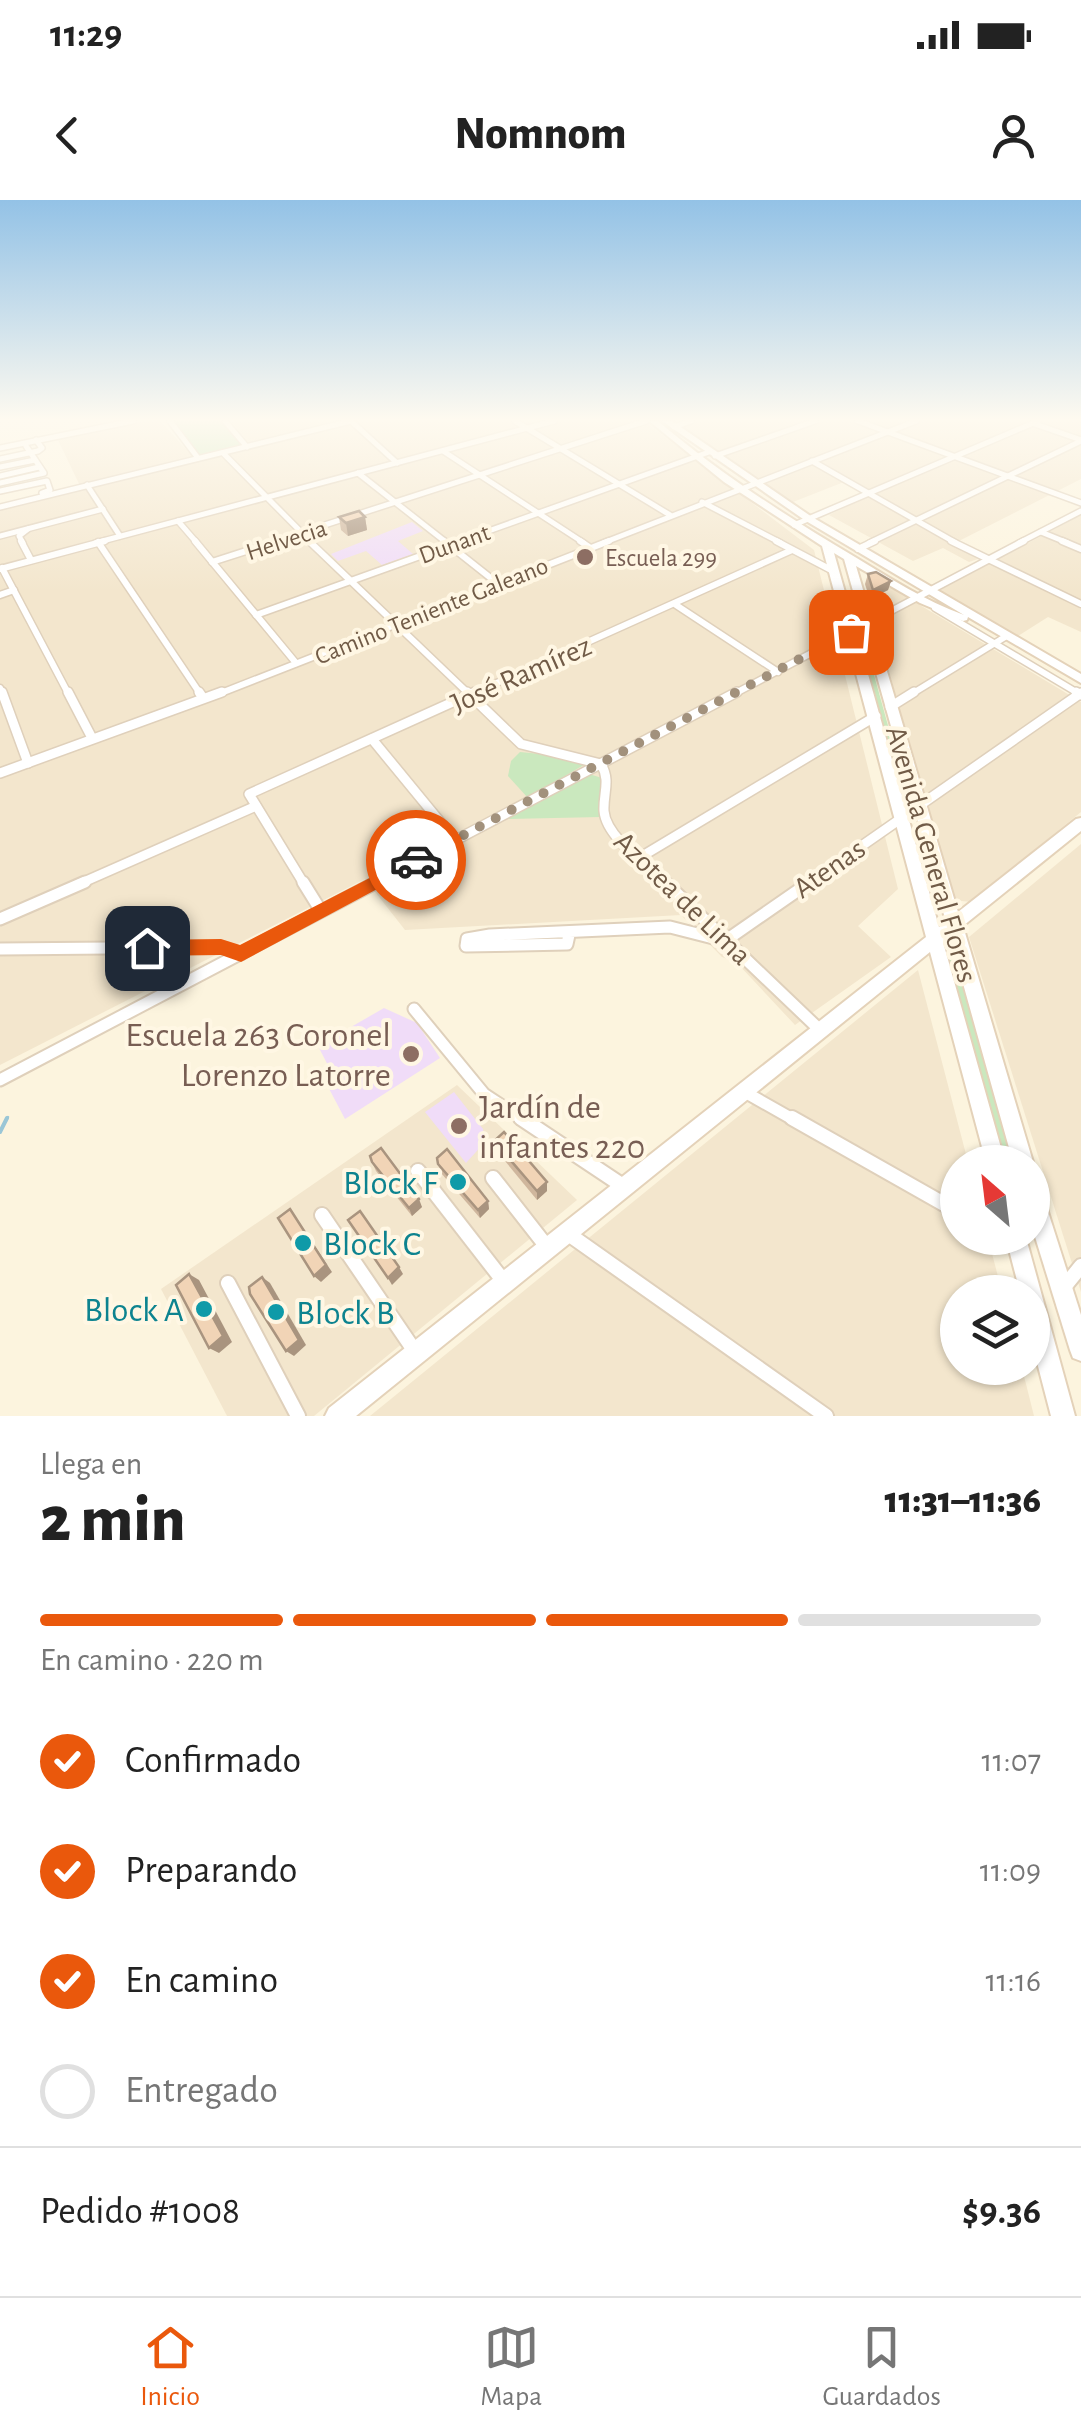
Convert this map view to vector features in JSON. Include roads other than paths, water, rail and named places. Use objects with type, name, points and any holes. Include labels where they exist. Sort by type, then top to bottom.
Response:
[{"type":"main road","points":[[724,478],[827,546],[853,553],[928,590],[989,628],[999,641],[1081,679]]},
{"type":"main road","points":[[747,478],[935,608],[989,628]]},
{"type":"main road","name":"Avenida General Flores","points":[[827,546],[902,818],[1017,1145]]},
{"type":"main road","name":"Avenida General Flores","points":[[853,553],[864,624],[918,806],[992,1145]]},
{"type":"main road","points":[[337,1416],[364,1408],[416,1354],[1080,824]]},
{"type":"main road","points":[[1050,1248],[1081,1350]]},
{"type":"main road","points":[[1050,1367],[1063,1416]]},
{"type":"street","points":[[1,504],[117,478]]},
{"type":"street","points":[[246,478],[524,746],[587,757],[600,764]]},
{"type":"street","points":[[92,738],[1,568],[340,478]]},
{"type":"street","points":[[364,478],[498,584]]},
{"type":"street","name":"Helvecia","points":[[212,562],[475,478]]},
{"type":"street","points":[[483,478],[589,547]]},
{"type":"street","points":[[606,478],[670,515]]},
{"type":"street","name":"Dunant","points":[[256,615],[638,478]]},
{"type":"street","name":"Camino Teniente Galeano","points":[[0,773],[296,663],[769,478]]},
{"type":"street","points":[[841,478],[986,561],[1081,604]]},
{"type":"street","points":[[794,525],[907,478]]},
{"type":"street","points":[[853,553],[1007,478]]},
{"type":"street","points":[[1010,478],[1081,503]]},
{"type":"street","points":[[0,491],[46,480],[50,490],[1,504]]},
{"type":"street","points":[[87,485],[120,536]]},
{"type":"street","points":[[702,502],[835,572]]},
{"type":"street","points":[[1,504],[15,528]]},
{"type":"street","points":[[3,535],[15,528],[28,529],[103,509]]},
{"type":"street","points":[[0,1080],[1081,511]]},
{"type":"street","points":[[178,521],[296,663]]},
{"type":"street","points":[[3,535],[19,536],[28,529]]},
{"type":"street","points":[[1041,532],[1081,549]]},
{"type":"street","points":[[19,536],[31,560]]},
{"type":"street","points":[[98,542],[203,698]]},
{"type":"street","name":"José Ramírez","points":[[256,806],[249,794],[792,550]]},
{"type":"street","points":[[0,594],[14,590]]},
{"type":"street","points":[[676,605],[778,672]]},
{"type":"street","points":[[935,608],[999,641],[1080,694]]},
{"type":"street","points":[[890,707],[999,641]]},
{"type":"street","points":[[1,693],[28,762]]},
{"type":"street","name":"Atenas","points":[[725,940],[1080,694]]},
{"type":"street","points":[[639,858],[876,716]]},
{"type":"street","points":[[372,740],[456,840]]},
{"type":"street","name":"Azotea de Lima","points":[[600,764],[608,776],[607,822],[639,858],[820,1030]]},
{"type":"street","points":[[0,920],[256,806],[321,911]]},
{"type":"street","points":[[569,935],[567,944],[466,946],[467,939],[476,936],[569,935],[670,927],[725,940]]},
{"type":"street","points":[[0,948],[221,947],[241,954]]},
{"type":"street","points":[[414,1008],[484,1094],[624,1187]]},
{"type":"street","points":[[743,1091],[940,1202]]},
{"type":"street","points":[[418,1171],[505,1283]]},
{"type":"street","points":[[493,1178],[548,1248]]},
{"type":"street","points":[[322,1215],[416,1354]]},
{"type":"street","points":[[567,1233],[826,1416]]},
{"type":"street","points":[[1063,1288],[1081,1266]]},
{"type":"street","points":[[228,1282],[298,1416]]},
{"type":"waterway","points":[[6,1121],[8,1117]]},
{"type":"waterway","points":[[0,1132],[7,1118]]},
{"type":"place","name":"Escuela 299","points":[[585,557]]},
{"type":"place","name":"Escuela 263 Coronel Lorenzo Latorre","points":[[411,1054]]},
{"type":"place","name":"Jardín de infantes 220","points":[[459,1126]]},
{"type":"place","name":"Block F","points":[[458,1182]]},
{"type":"place","name":"Block C","points":[[303,1243]]},
{"type":"place","name":"Block A","points":[[204,1309]]},
{"type":"place","name":"Block B","points":[[276,1312]]}]
